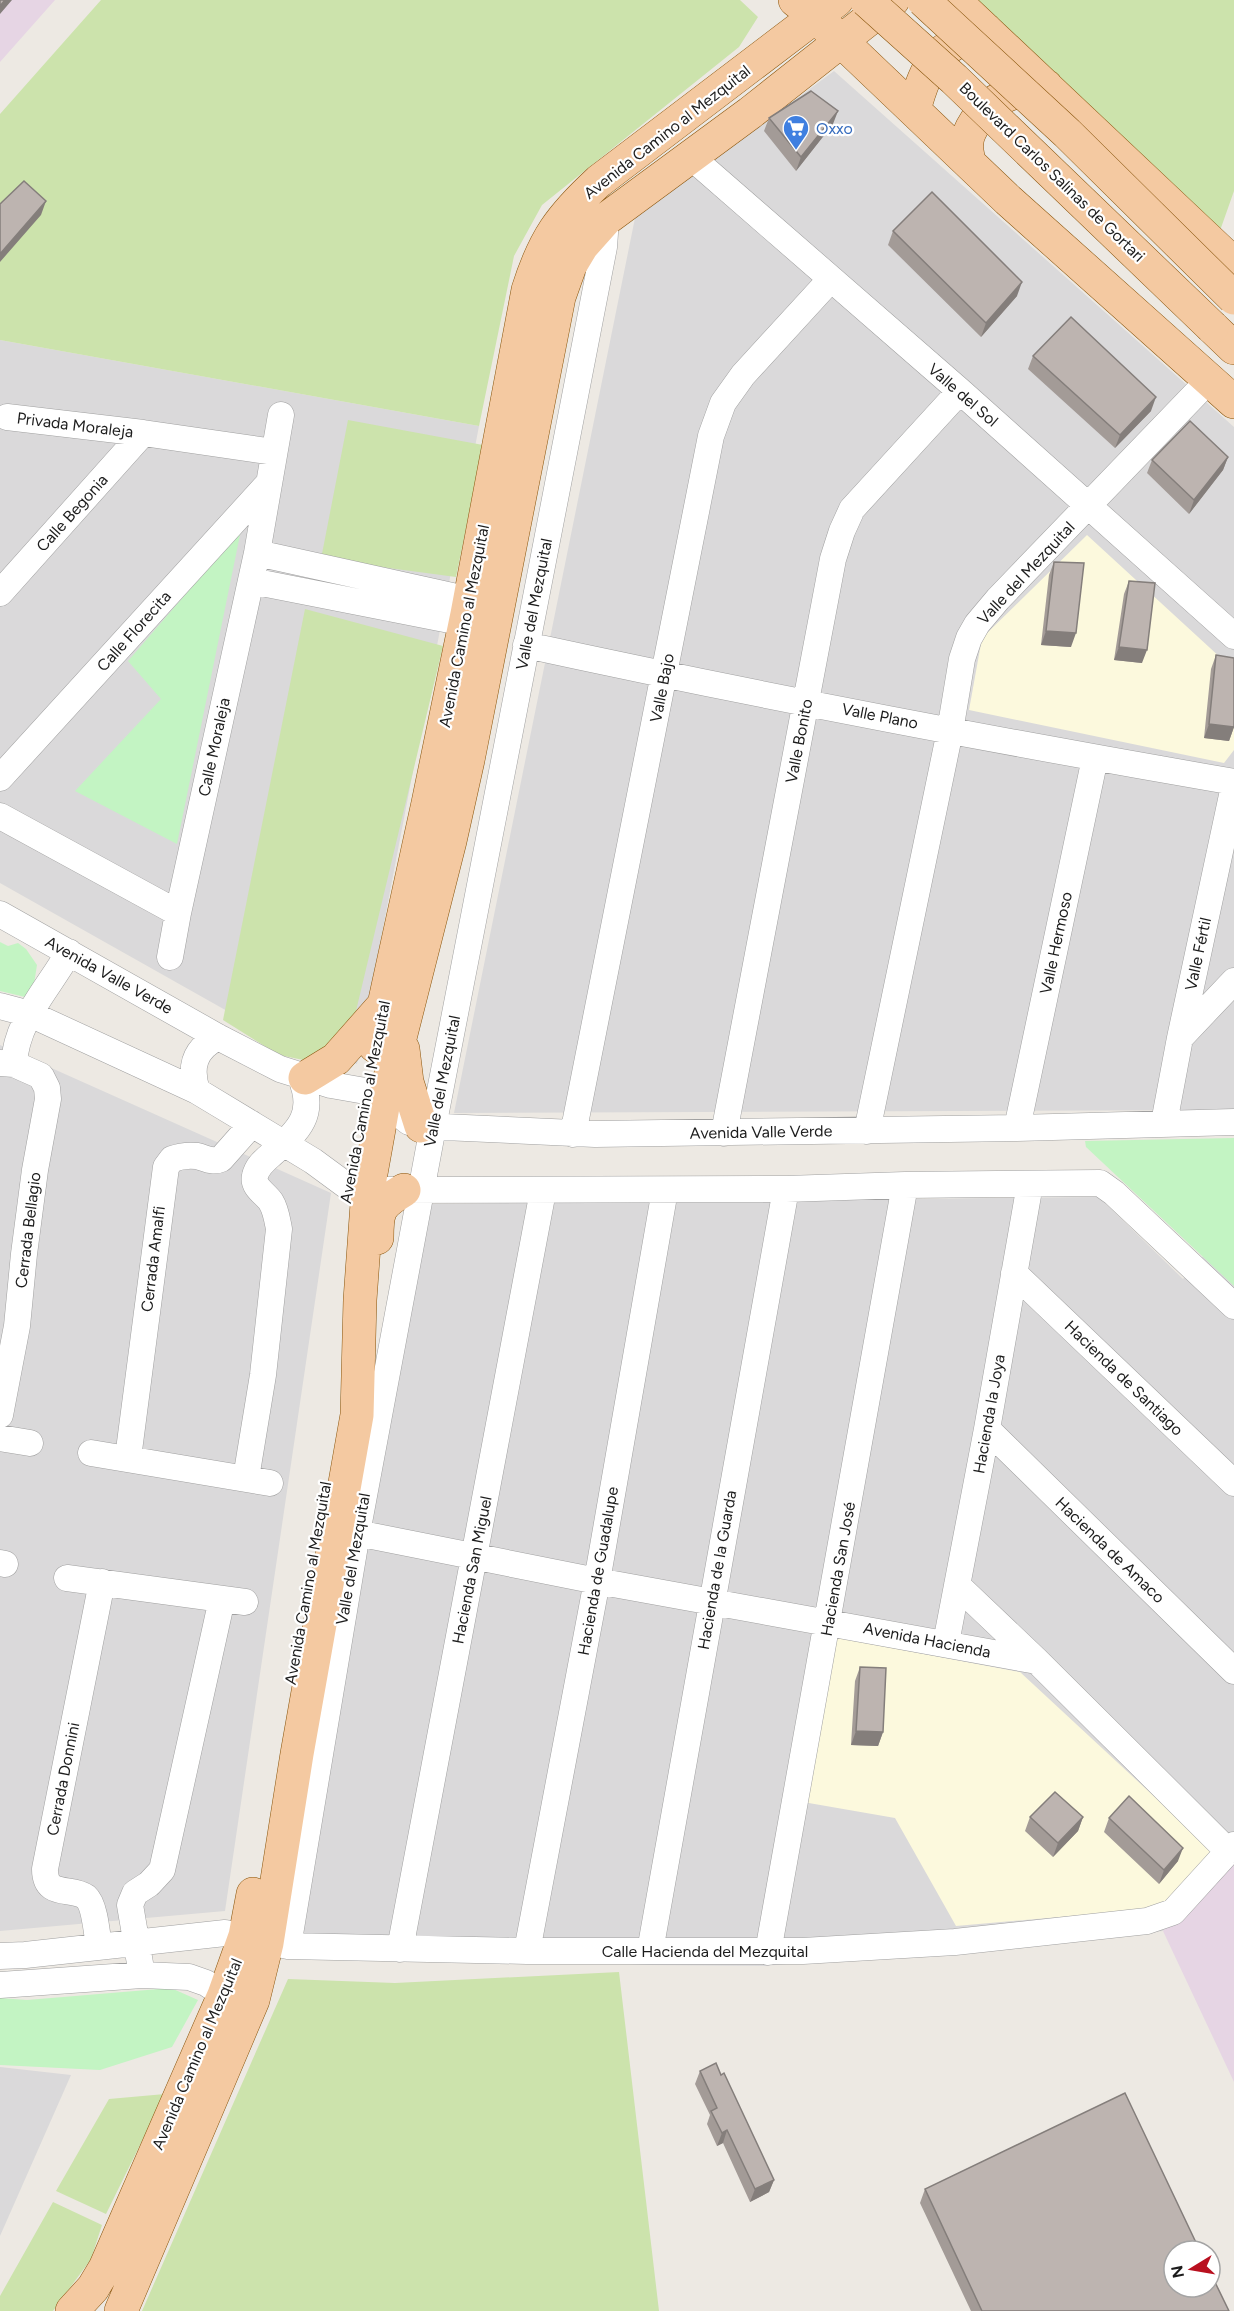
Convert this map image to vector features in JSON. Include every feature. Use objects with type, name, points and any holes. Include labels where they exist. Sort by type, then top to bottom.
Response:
[{"type":"main road","points":[[892,0],[995,100]]},
{"type":"main road","points":[[892,0],[1067,133],[1234,298]]},
{"type":"main road","name":"Avenida Camino al Mezquital","points":[[72,2311],[93,2288],[105,2268],[224,1995],[267,1941],[330,1455],[341,1297],[343,1228],[358,1188],[393,1012],[426,814],[483,615],[559,297],[570,266],[582,246],[606,219],[750,113],[892,0]]},
{"type":"main road","name":"Boulevard Carlos Salinas de Gortari","points":[[892,0],[954,79],[1223,338]]},
{"type":"main road","points":[[954,0],[1234,264]]},
{"type":"main road","points":[[816,6],[841,41],[1008,200],[1234,402]]},
{"type":"main road","name":"Avenida Camino al Mezquital","points":[[483,615],[528,290],[538,259],[572,206],[599,181],[816,6]]},
{"type":"main road","points":[[914,110],[923,79],[942,50],[963,38],[986,30]]},
{"type":"main road","points":[[969,162],[967,142],[972,126],[985,108],[995,100],[1020,89],[1046,86]]},
{"type":"main road","points":[[303,1077],[336,1059],[393,1012],[411,1098],[427,1126]]},
{"type":"main road","name":"Avenida Camino al Mezquital","points":[[121,2311],[253,2000],[267,1941],[297,1754],[357,1415],[360,1300],[358,1188]]},
{"type":"main road","points":[[357,1415],[374,1342],[377,1216],[383,1203],[412,1190]]},
{"type":"street","name":"Valle del Sol","points":[[690,156],[960,391],[1088,508],[1234,636]]},
{"type":"street","name":"Valle del Mezquital","points":[[267,1941],[357,1533],[412,1190],[526,645],[604,247],[606,219]]},
{"type":"street","name":"Valle Bajo","points":[[573,1134],[711,436],[723,403],[743,375],[830,280]]},
{"type":"street","name":"Valle del Mezquital","points":[[867,1131],[950,730],[962,659],[969,638],[977,624],[998,599],[1209,380]]},
{"type":"street","name":"Valle Bonito","points":[[724,1133],[833,559],[852,509],[960,391]]},
{"type":"street","name":"Calle Moraleja","points":[[170,957],[257,553],[281,415]]},
{"type":"street","name":"Privada Moraleja","points":[[7,417],[143,433]]},
{"type":"street","points":[[143,433],[274,452]]},
{"type":"street","name":"Calle Begonia","points":[[0,594],[143,433]]},
{"type":"street","name":"Calle Florecita","points":[[0,778],[268,484]]},
{"type":"street","points":[[257,553],[342,571],[483,615]]},
{"type":"street","points":[[336,599],[342,571]]},
{"type":"street","points":[[251,581],[336,599],[483,615]]},
{"type":"street","name":"Valle Plano","points":[[526,645],[665,675],[1234,784]]},
{"type":"street","name":"Valle Hermoso","points":[[1017,1128],[1095,758]]},
{"type":"street","name":"Valle Fértil","points":[[1164,1123],[1234,784]]},
{"type":"street","points":[[0,816],[178,913]]},
{"type":"street","name":"Avenida Valle Verde","points":[[0,914],[218,1037],[280,1069],[375,1096],[410,1122],[427,1126],[573,1134],[867,1131],[1234,1122]]},
{"type":"street","name":"Cerrada Bellagio","points":[[0,1415],[17,1326],[35,1170],[48,1099],[47,1088],[41,1076],[7,1063],[30,1014],[69,952]]},
{"type":"street","points":[[1180,1038],[1234,981]]},
{"type":"street","points":[[0,1006],[30,1014],[197,1091],[358,1188],[543,1191],[786,1190],[905,1185],[1100,1183],[1114,1193],[1234,1306]]},
{"type":"street","points":[[197,1091],[193,1073],[198,1053],[206,1043],[218,1037]]},
{"type":"street","points":[[91,1453],[258,1480],[263,1375],[279,1229],[276,1213],[271,1202],[257,1187],[255,1175],[261,1164],[299,1128],[307,1106],[303,1077]]},
{"type":"street","name":"Cerrada Amalfi","points":[[128,1458],[166,1167],[172,1159],[181,1156],[200,1157],[210,1161],[222,1159],[252,1124]]},
{"type":"street","name":"Hacienda la Joya","points":[[946,1643],[987,1430],[1030,1184]]},
{"type":"street","name":"Hacienda San José","points":[[768,1952],[905,1185]]},
{"type":"street","name":"Hacienda de Guadalupe","points":[[527,1951],[597,1581],[665,1190]]},
{"type":"street","name":"Hacienda de la Guarda","points":[[650,1951],[786,1190]]},
{"type":"street","name":"Hacienda San Miguel","points":[[400,1949],[543,1191]]},
{"type":"street","name":"Hacienda de Santiago","points":[[1014,1273],[1234,1483]]},
{"type":"street","name":"Hacienda de Amaco","points":[[987,1430],[1234,1671]]},
{"type":"street","points":[[0,1438],[30,1443]]},
{"type":"street","name":"Avenida Hacienda","points":[[357,1533],[597,1581],[1037,1660]]},
{"type":"street","points":[[67,1578],[234,1601],[162,1870],[135,1893],[130,1905],[142,1975]]},
{"type":"street","name":"Cerrada Donnini","points":[[99,1947],[91,1904],[86,1897],[54,1888],[45,1875],[102,1582]]},
{"type":"street","name":"Avenida Hacienda","points":[[957,1585],[1231,1848]]},
{"type":"street","name":"Calle Hacienda del Mezquital","points":[[0,1956],[225,1933],[267,1941],[400,1949],[527,1951],[768,1952],[955,1942],[1147,1921],[1165,1916],[1178,1907],[1231,1848]]},
{"type":"street","points":[[0,1985],[142,1975],[189,1977],[206,1983],[224,1995]]},
{"type":"shaded area","points":[[0,0],[55,0],[0,62]]},
{"type":"shaded area","points":[[834,71],[1234,427],[1234,1110],[454,1113],[635,218]]},
{"type":"shaded area","points":[[0,340],[479,426],[357,1064],[291,1047],[0,883]]},
{"type":"shaded area","points":[[1087,535],[1234,670],[1234,750],[1224,763],[969,710],[982,638]]},
{"type":"shaded area","points":[[0,1045],[331,1193],[225,1911],[0,1931]]},
{"type":"shaded area","points":[[1099,1197],[1183,1279],[1234,1221],[1234,1856],[1163,1931],[764,1966],[649,1965],[300,1947],[424,1204]]},
{"type":"shaded area","points":[[833,1637],[1020,1672],[1213,1851],[1163,1908],[956,1926],[895,1818],[803,1802]]},
{"type":"shaded area","points":[[1234,1856],[1234,2082],[1163,1931]]},
{"type":"shaded area","points":[[0,2067],[71,2075],[0,2236]]},
{"type":"green space","points":[[101,0],[740,0],[758,17],[739,47],[542,205],[514,256],[479,426],[0,340],[0,114]]},
{"type":"green space","points":[[960,0],[1234,0],[1234,191],[1216,242]]},
{"type":"green space","points":[[348,420],[483,445],[456,577],[321,559]]},
{"type":"green space","points":[[241,530],[177,844],[75,791],[161,699],[128,661]]},
{"type":"green space","points":[[305,609],[443,646],[351,1032],[323,1064],[279,1055],[223,1020]]},
{"type":"green space","points":[[0,942],[8,946],[18,943],[26,949],[37,965],[34,984],[25,997],[0,991]]},
{"type":"green space","points":[[1234,1138],[1234,1286],[1086,1147],[1085,1141]]},
{"type":"green space","points":[[619,1972],[659,2311],[142,2311],[288,1979],[395,1983]]},
{"type":"green space","points":[[171,1988],[198,2000],[172,2047],[100,2070],[0,2065],[0,1998],[27,2000]]},
{"type":"green space","points":[[165,2094],[106,2214],[56,2191],[109,2099]]},
{"type":"green space","points":[[53,2202],[102,2225],[91,2259],[53,2311],[0,2311],[0,2296]]},
{"type":"building","name":"Oxxo","points":[[811,91],[838,111],[801,157],[769,118]]},
{"type":"building","points":[[24,181],[46,201],[0,254],[0,204]]},
{"type":"building","points":[[932,192],[1022,282],[986,323],[893,231]]},
{"type":"building","points":[[1071,317],[1156,397],[1120,435],[1033,356]]},
{"type":"building","points":[[1190,421],[1228,457],[1194,500],[1152,460]]},
{"type":"building","points":[[1054,562],[1084,563],[1076,633],[1046,631]]},
{"type":"building","points":[[1129,581],[1155,583],[1147,650],[1119,647]]},
{"type":"building","points":[[1216,655],[1234,658],[1234,727],[1209,724]]},
{"type":"building","points":[[860,1667],[886,1668],[883,1732],[856,1731]]},
{"type":"building","points":[[1055,1792],[1083,1817],[1058,1843],[1030,1817]]},
{"type":"building","points":[[1129,1796],[1183,1848],[1164,1870],[1109,1818]]},
{"type":"building","points":[[716,2063],[721,2075],[724,2073],[774,2180],[755,2189],[727,2130],[722,2133],[711,2111],[717,2108],[700,2071]]},
{"type":"building","points":[[1125,2093],[1194,2239],[1162,2239],[1162,2299],[1222,2299],[1222,2297],[1229,2311],[982,2311],[925,2189]]},
{"type":"place","name":"Oxxo","points":[[796,151]]}]
